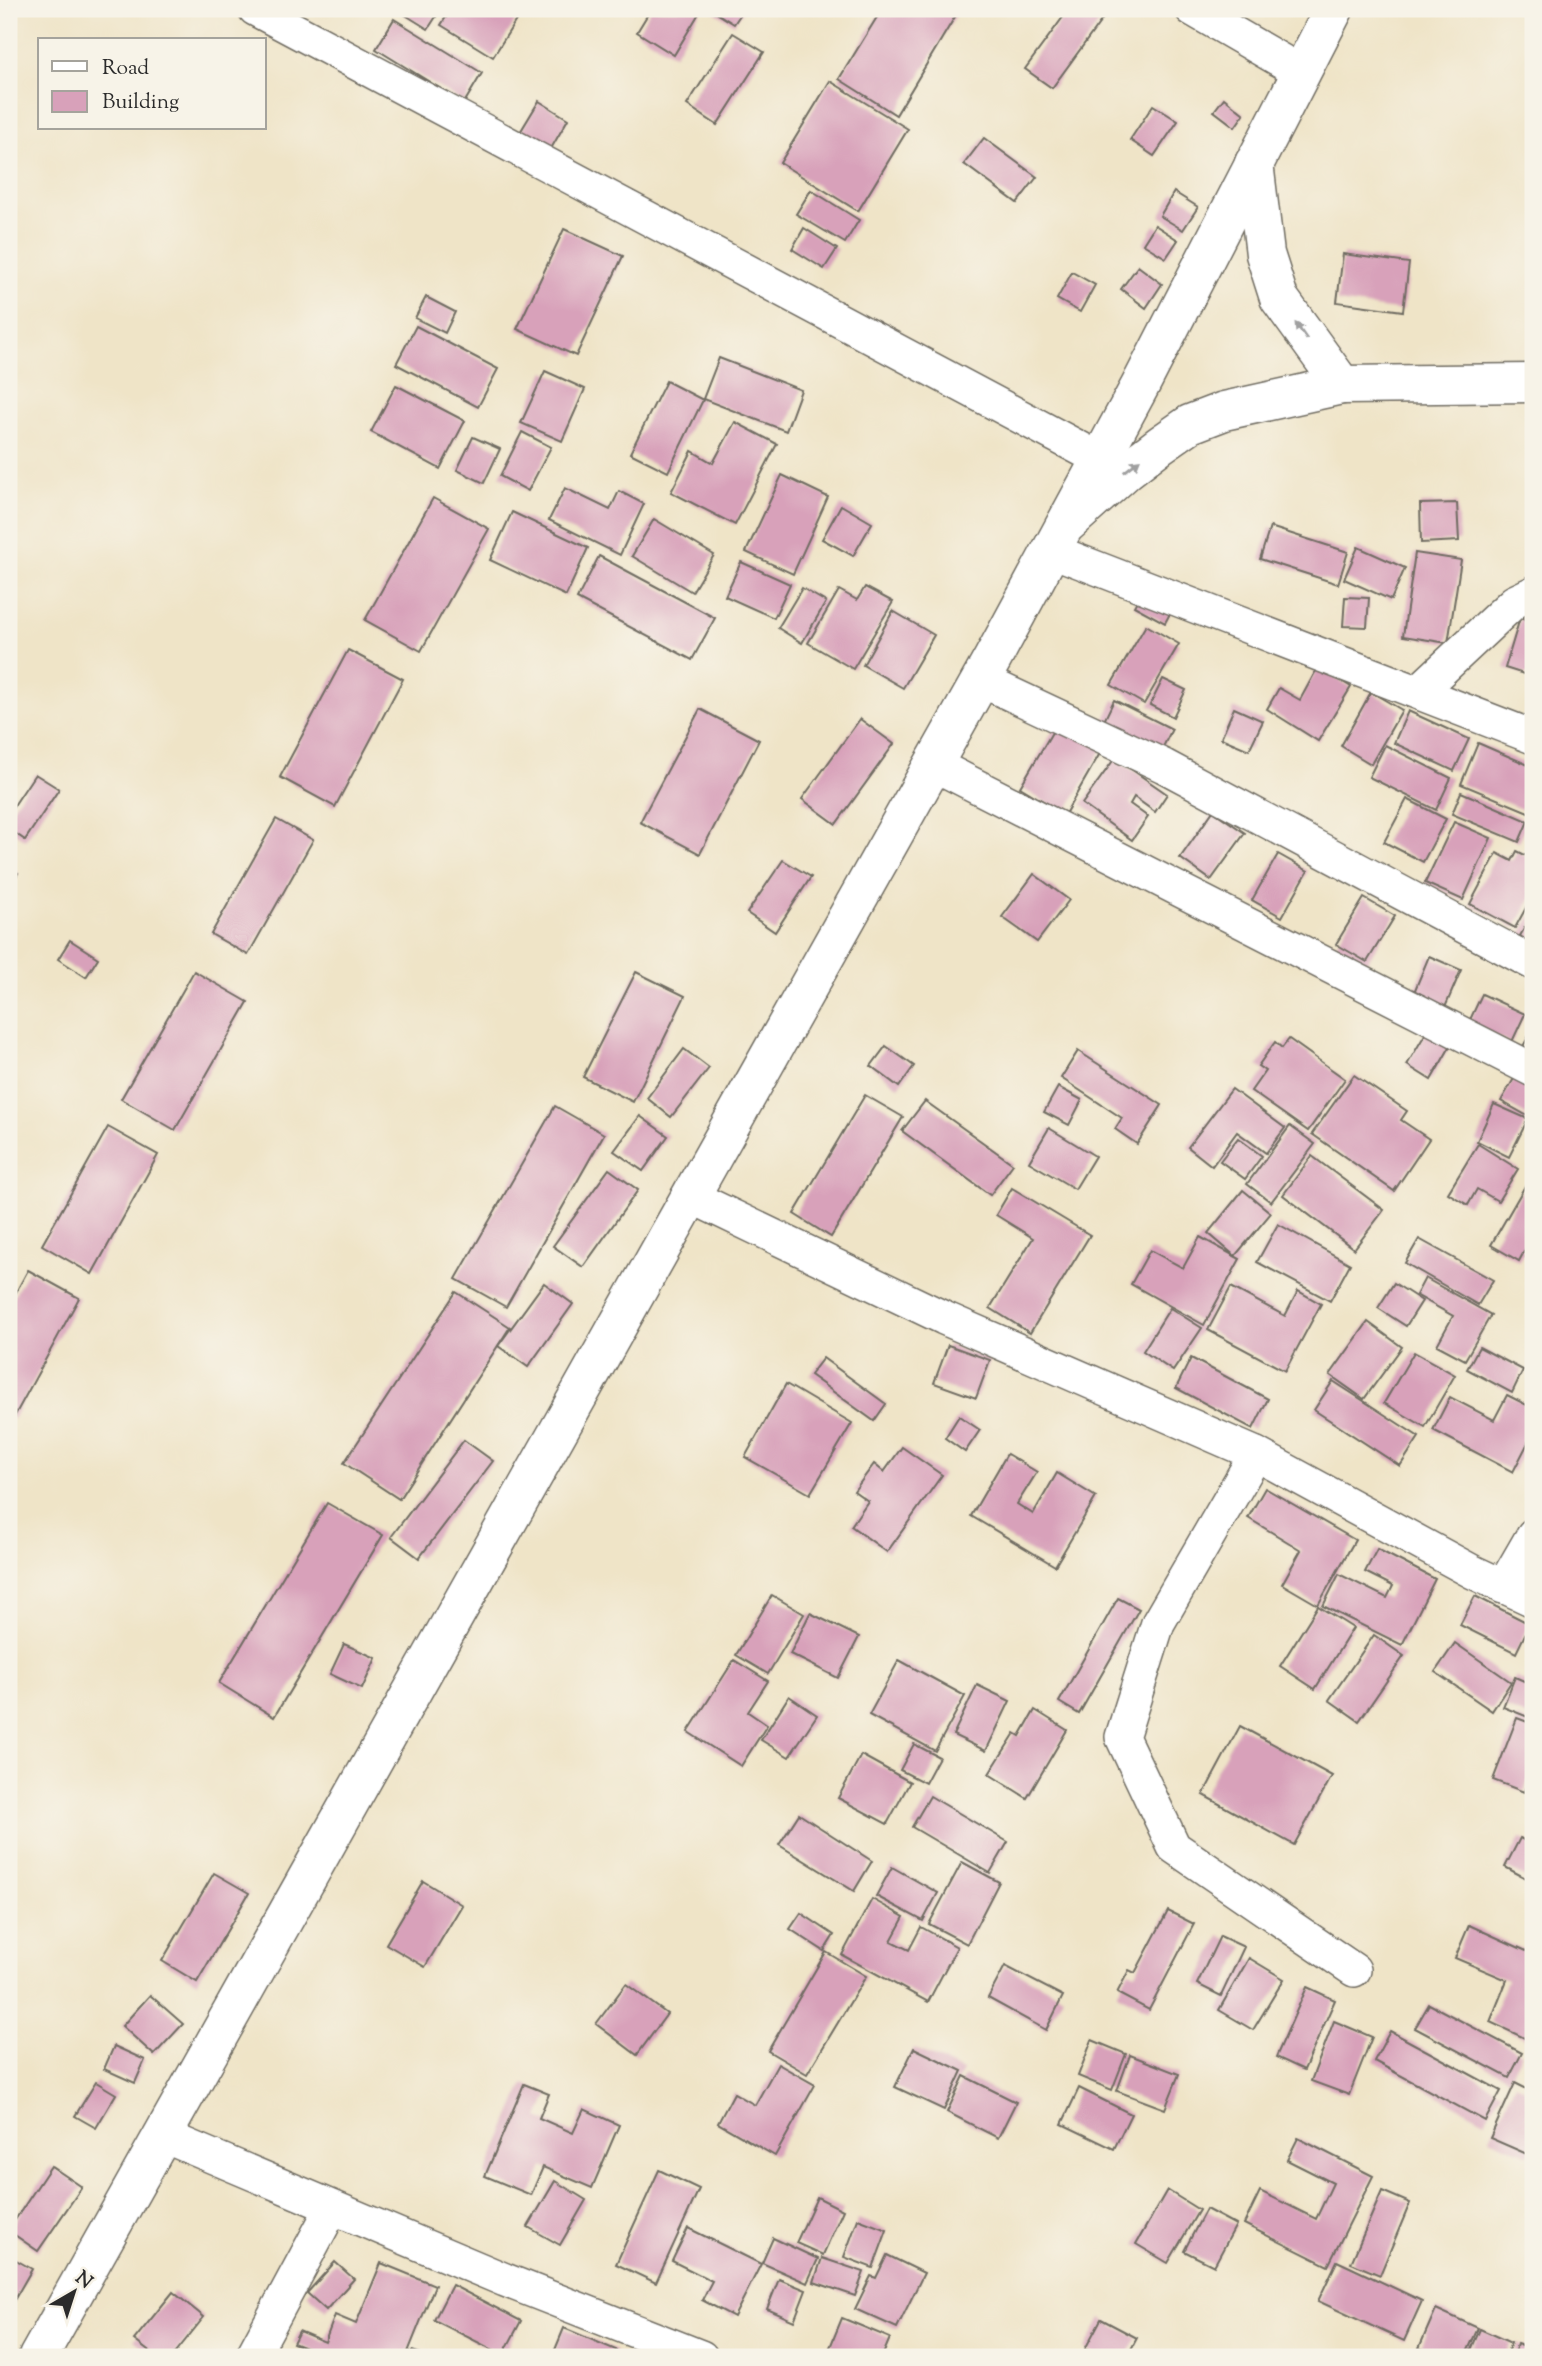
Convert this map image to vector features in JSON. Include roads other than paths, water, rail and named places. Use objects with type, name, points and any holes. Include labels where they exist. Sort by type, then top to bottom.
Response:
[{"type":"main road","points":[[38,2357],[981,680],[1100,459],[1334,9]]},
{"type":"main road","points":[[1254,163],[1265,254],[1279,298],[1342,386]]},
{"type":"main road","points":[[1056,539],[1126,471],[1190,424],[1224,411],[1342,386],[1533,383]]},
{"type":"street","points":[[255,9],[1100,459]]},
{"type":"street","points":[[1192,9],[1301,72]]},
{"type":"street","points":[[1056,539],[1418,692],[1533,737]]},
{"type":"street","points":[[1418,692],[1514,602],[1533,593]]},
{"type":"street","points":[[981,680],[1164,766],[1533,963]]},
{"type":"street","points":[[933,764],[1533,1070]]},
{"type":"street","points":[[690,1196],[944,1318],[1256,1454],[1473,1573],[1518,1593],[1533,1535]]},
{"type":"street","points":[[1256,1454],[1158,1623],[1122,1737],[1174,1847],[1354,1970]]},
{"type":"street","points":[[163,2136],[505,2280],[701,2357]]},
{"type":"street","points":[[252,2357],[332,2208]]}]
